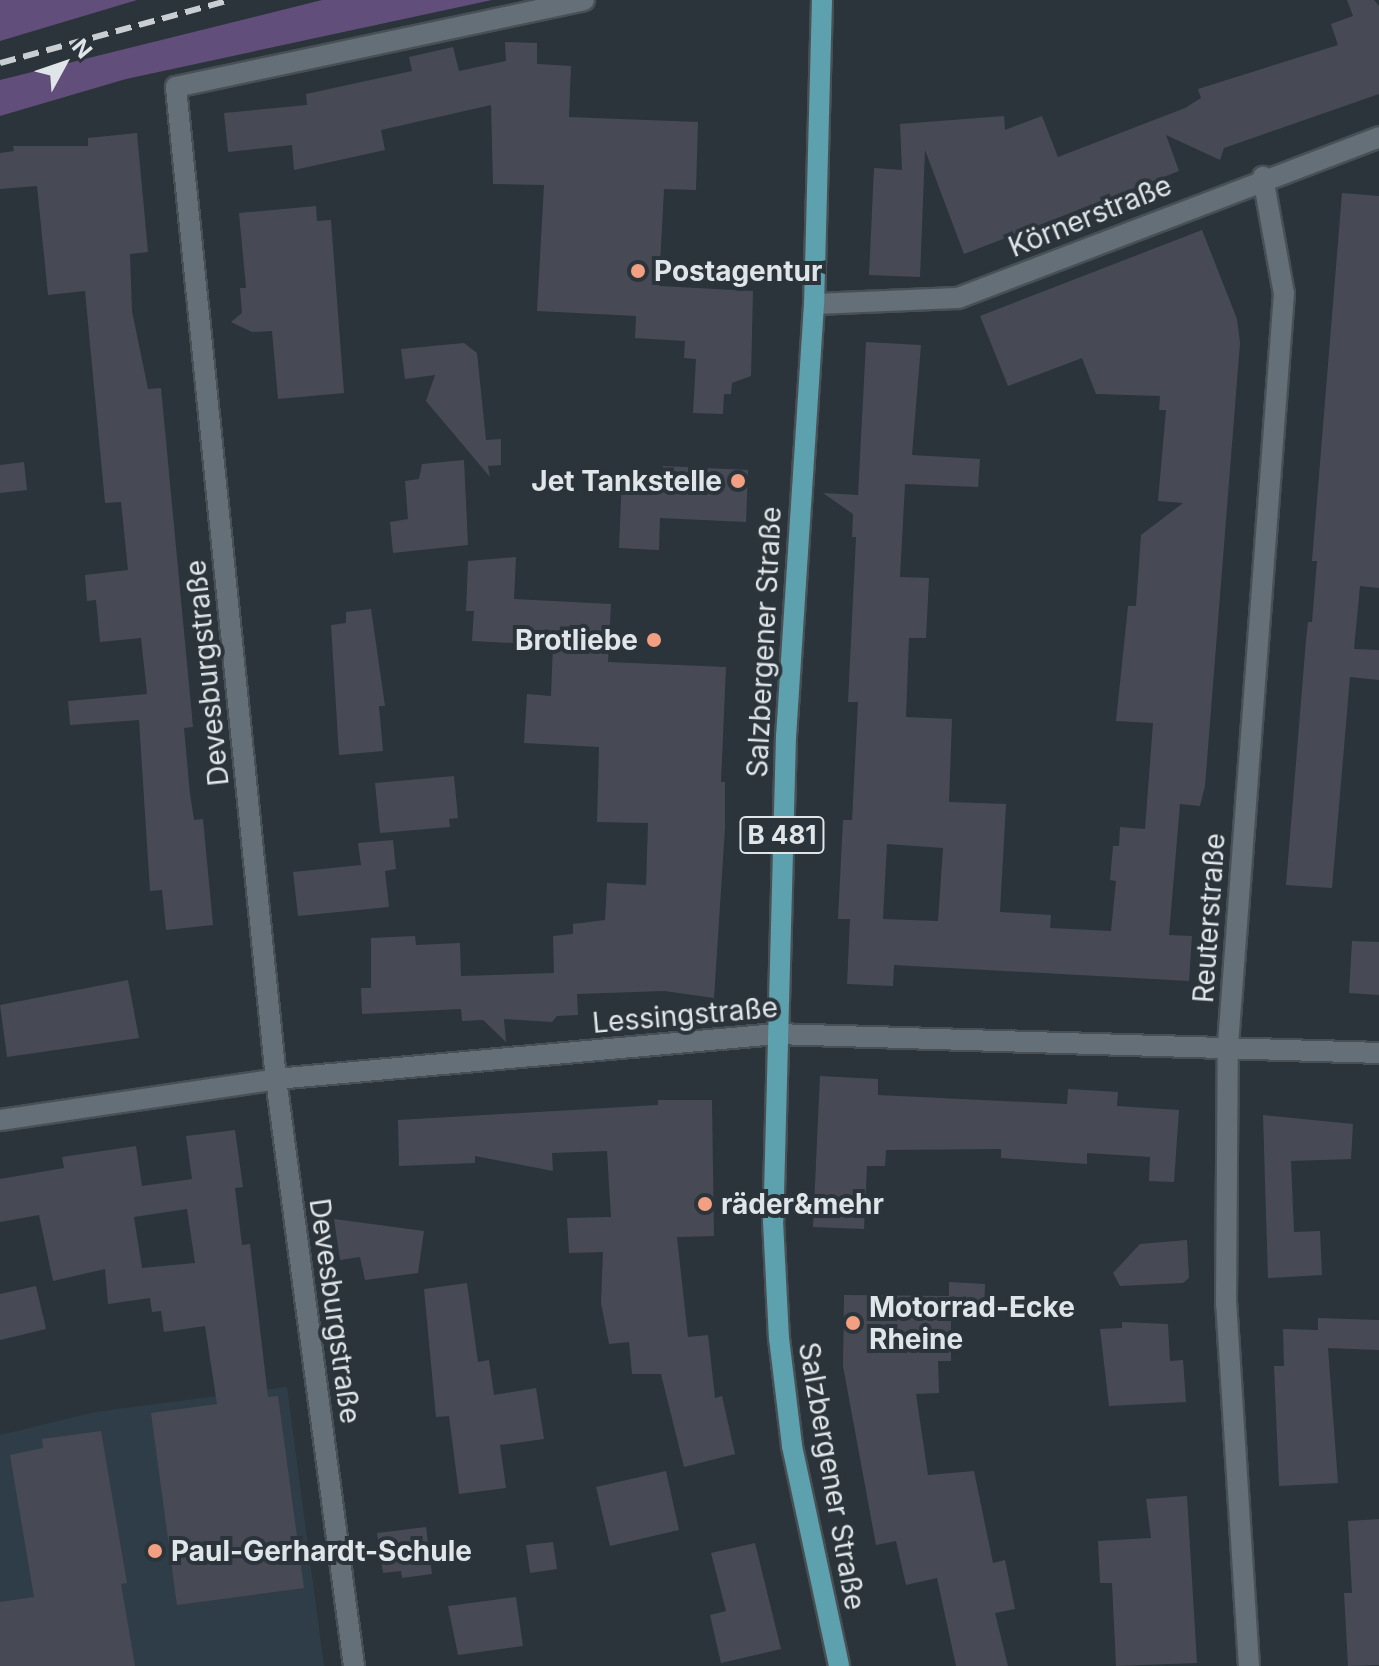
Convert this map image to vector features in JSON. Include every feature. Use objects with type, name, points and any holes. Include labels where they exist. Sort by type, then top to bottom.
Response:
[{"type":"main road","name":"Salzbergener Straße","points":[[822,0],[814,304],[786,736],[773,1221],[779,1338],[792,1446],[839,1666]]},
{"type":"street","name":"Devesburgstraße","points":[[354,1666],[276,1079],[176,87],[584,0]]},
{"type":"street","name":"Körnerstraße","points":[[814,304],[958,298],[1263,177],[1379,137]]},
{"type":"street","name":"Reuterstraße","points":[[1249,1666],[1226,1304],[1228,1045],[1284,294],[1263,177]]},
{"type":"street","name":"Lessingstraße","points":[[0,1120],[276,1079],[776,1034],[1228,1045],[1379,1053]]},
{"type":"shaded area","points":[[0,0],[137,0],[0,41]]},
{"type":"shaded area","points":[[322,0],[492,0],[126,79],[0,116],[0,80]]},
{"type":"shaded area","name":"Paul-Gerhardt-Schule","points":[[287,1387],[324,1666],[0,1666],[0,1435],[95,1412]]},
{"type":"building","points":[[1347,0],[1374,0],[1379,6],[1379,94],[1224,148],[1220,160],[1166,135],[1179,171],[964,254],[925,150],[920,277],[869,275],[874,168],[902,170],[900,124],[1004,116],[1005,130],[1042,116],[1058,157],[1185,108],[1201,98],[1198,89],[1338,45],[1331,24],[1353,16]]},
{"type":"building","points":[[505,42],[537,43],[537,64],[571,66],[569,117],[698,122],[696,190],[664,189],[659,286],[753,291],[751,376],[732,383],[731,394],[724,394],[723,414],[693,413],[696,359],[684,358],[685,341],[635,338],[636,316],[537,311],[544,185],[493,184],[491,105],[381,130],[385,150],[294,170],[292,145],[228,152],[224,113],[307,105],[306,94],[412,71],[409,57],[453,47],[459,71],[506,61]]},
{"type":"building","points":[[137,133],[148,252],[130,254],[132,311],[148,389],[161,388],[193,727],[184,728],[190,794],[194,820],[203,819],[213,925],[166,930],[162,890],[150,891],[139,720],[70,725],[68,701],[147,694],[141,638],[100,642],[96,600],[87,601],[85,575],[128,570],[121,502],[105,503],[85,291],[48,295],[37,186],[0,189],[0,153],[14,151],[13,146],[88,146],[88,138]]},
{"type":"building","points":[[1342,193],[1379,196],[1379,588],[1360,586],[1354,649],[1379,650],[1379,680],[1350,677],[1332,888],[1286,885],[1306,640],[1308,622],[1312,622],[1317,561],[1312,561]]},
{"type":"building","points":[[316,206],[317,221],[331,220],[344,393],[278,399],[272,331],[252,332],[231,322],[242,313],[240,288],[246,288],[239,213]]},
{"type":"building","points":[[1202,230],[1237,319],[1240,343],[1205,786],[1200,806],[1180,804],[1169,935],[1192,936],[1189,981],[894,965],[893,986],[847,984],[850,919],[838,919],[843,820],[852,820],[858,702],[848,702],[856,537],[852,537],[853,514],[823,493],[858,495],[866,342],[921,345],[912,455],[980,459],[978,487],[905,484],[900,577],[929,578],[926,638],[909,638],[906,717],[952,719],[949,802],[1006,804],[1000,912],[1051,915],[1050,928],[1111,931],[1116,881],[1110,880],[1113,846],[1119,846],[1120,827],[1145,829],[1153,723],[1116,721],[1128,606],[1136,606],[1141,535],[1183,503],[1158,501],[1166,410],[1159,410],[1160,396],[1096,394],[1082,358],[1008,386],[980,316]],"holes":[[[887,844],[943,848],[938,921],[883,919]]]},
{"type":"building","points":[[464,343],[477,353],[486,440],[501,439],[501,465],[488,466],[490,477],[426,401],[435,375],[405,379],[401,349]]},
{"type":"building","points":[[464,460],[468,545],[393,553],[390,522],[408,519],[405,481],[419,479],[422,464]]},
{"type":"building","points":[[24,462],[27,490],[0,493],[0,465]]},
{"type":"building","points":[[663,466],[748,470],[746,522],[660,518],[659,550],[619,548],[622,477],[662,479]]},
{"type":"building","points":[[516,557],[514,599],[611,604],[608,662],[726,667],[721,782],[725,782],[725,828],[714,998],[664,991],[577,994],[578,1015],[557,1016],[552,1022],[504,1019],[506,1042],[483,1020],[462,1021],[461,1009],[362,1014],[361,988],[371,988],[371,938],[415,936],[416,945],[460,943],[461,976],[554,973],[553,936],[573,934],[573,924],[605,920],[607,883],[646,885],[648,823],[597,822],[599,747],[524,743],[527,694],[551,696],[553,645],[472,641],[474,611],[466,611],[468,561]]},
{"type":"building","points":[[371,609],[385,706],[379,706],[383,751],[339,755],[331,625],[346,623],[346,612]]},
{"type":"building","points":[[454,776],[458,818],[449,819],[450,827],[380,833],[375,783]]},
{"type":"building","points":[[393,840],[396,869],[385,871],[389,907],[298,916],[293,872],[361,865],[358,843]]},
{"type":"building","points":[[1352,941],[1379,942],[1379,995],[1349,993]]},
{"type":"building","points":[[128,980],[139,1038],[7,1057],[0,1005]]},
{"type":"building","points":[[820,1076],[878,1079],[878,1095],[1067,1104],[1068,1089],[1118,1092],[1117,1106],[1179,1110],[1174,1182],[1149,1181],[1150,1157],[1087,1153],[1087,1164],[1001,1158],[1001,1149],[886,1150],[885,1166],[867,1166],[864,1229],[813,1227]]},
{"type":"building","points":[[658,1100],[712,1100],[714,1236],[677,1237],[688,1337],[708,1335],[715,1398],[722,1396],[735,1454],[684,1467],[661,1374],[632,1374],[629,1342],[609,1344],[601,1303],[603,1252],[569,1253],[567,1218],[611,1217],[607,1151],[552,1153],[553,1171],[475,1156],[475,1163],[399,1166],[398,1120],[658,1105]]},
{"type":"building","points":[[1263,1115],[1353,1124],[1351,1159],[1291,1161],[1294,1232],[1320,1231],[1322,1275],[1268,1278]]},
{"type":"building","points":[[235,1130],[243,1187],[235,1188],[242,1245],[250,1244],[268,1397],[278,1396],[304,1588],[177,1605],[151,1413],[217,1404],[205,1326],[164,1332],[161,1311],[152,1312],[150,1298],[108,1304],[105,1269],[53,1281],[39,1215],[0,1222],[0,1179],[64,1168],[62,1157],[136,1146],[142,1186],[192,1179],[186,1136]],"holes":[[[187,1209],[195,1263],[142,1268],[134,1217]]]},
{"type":"building","points":[[334,1219],[424,1231],[418,1273],[365,1280],[360,1257],[340,1260]]},
{"type":"building","points":[[1187,1240],[1189,1278],[1183,1283],[1120,1286],[1113,1273],[1140,1244]]},
{"type":"building","points":[[949,1282],[985,1284],[984,1314],[951,1314],[951,1361],[938,1361],[939,1393],[916,1394],[928,1475],[974,1471],[993,1563],[1005,1560],[1015,1609],[995,1613],[1008,1666],[956,1666],[937,1578],[906,1585],[896,1541],[876,1545],[843,1366],[844,1295],[949,1296]]},
{"type":"building","points":[[467,1283],[478,1362],[489,1360],[494,1395],[536,1388],[544,1439],[500,1445],[506,1488],[459,1494],[449,1416],[436,1417],[424,1289]]},
{"type":"building","points":[[36,1286],[46,1329],[0,1340],[0,1294]]},
{"type":"building","points":[[1318,1318],[1379,1320],[1379,1350],[1328,1348],[1338,1483],[1279,1486],[1274,1366],[1284,1366],[1283,1329],[1318,1330]]},
{"type":"building","points":[[1122,1322],[1168,1324],[1170,1361],[1183,1360],[1186,1402],[1109,1406],[1100,1329],[1122,1328]]},
{"type":"building","points":[[101,1431],[127,1583],[121,1584],[135,1666],[0,1666],[0,1602],[34,1597],[10,1455],[43,1448],[42,1439]]},
{"type":"building","points":[[666,1471],[679,1530],[610,1546],[596,1487]]},
{"type":"building","points":[[1187,1496],[1197,1663],[1116,1666],[1112,1583],[1100,1583],[1098,1541],[1151,1538],[1146,1499]]},
{"type":"building","points":[[1379,1519],[1379,1665],[1348,1666],[1344,1593],[1352,1593],[1348,1521]]},
{"type":"building","points":[[426,1527],[432,1574],[402,1578],[401,1571],[383,1573],[377,1533]]},
{"type":"building","points":[[553,1542],[557,1569],[530,1573],[526,1545]]},
{"type":"building","points":[[755,1543],[781,1649],[721,1663],[710,1615],[726,1611],[711,1553]]},
{"type":"building","points":[[516,1597],[523,1646],[458,1655],[448,1606]]},
{"type":"railway","points":[[0,63],[230,0]]},
{"type":"place","name":"Postagentur","points":[[638,271]]},
{"type":"place","name":"Jet Tankstelle","points":[[738,481]]},
{"type":"place","name":"Brotliebe","points":[[654,640]]},
{"type":"place","name":"räder&mehr","points":[[705,1204]]},
{"type":"place","name":"Motorrad-Ecke Rheine","points":[[853,1323]]},
{"type":"place","name":"Paul-Gerhardt-Schule","points":[[155,1551]]}]
